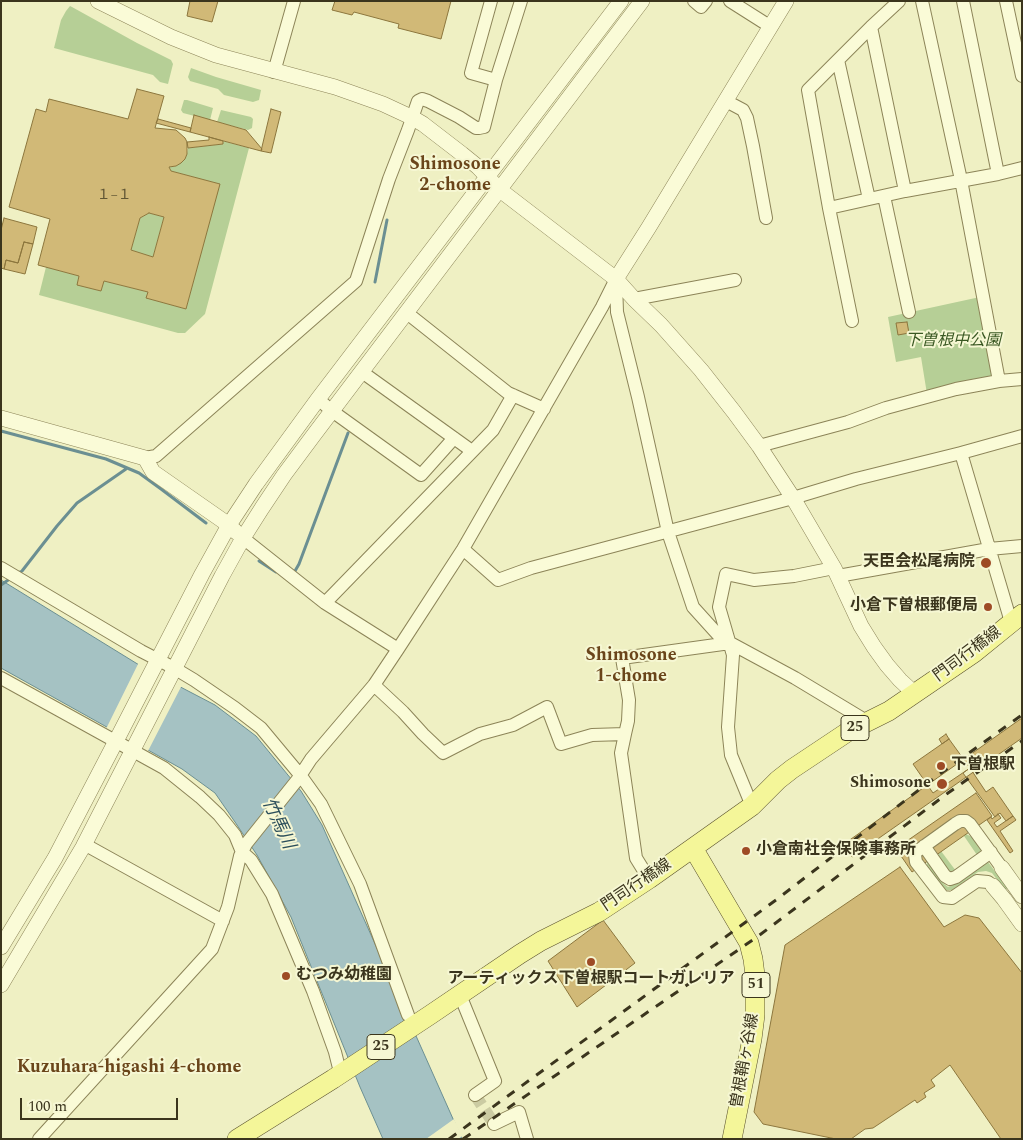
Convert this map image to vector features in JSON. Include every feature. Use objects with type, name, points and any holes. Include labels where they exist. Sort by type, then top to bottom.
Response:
[{"type":"main road","name":"門司行橋線","points":[[237,1139],[336,1073],[430,1015],[520,954],[541,941],[599,912],[649,879],[752,806],[792,768],[849,731],[889,712],[974,654],[1016,618]]},
{"type":"main road","name":"曽根鞘ヶ谷線","points":[[693,848],[749,943],[753,959],[755,1016],[737,1138]]},
{"type":"street","points":[[98,1],[171,37],[216,55],[321,84],[398,110],[423,124],[462,154],[488,176],[500,190],[616,280],[661,325],[701,370],[759,446],[793,498],[836,572],[861,626],[874,647],[887,666],[915,694]]},
{"type":"street","points":[[274,72],[294,1]]},
{"type":"street","points":[[491,1],[471,72],[496,80]]},
{"type":"street","points":[[1,418],[145,458],[156,456],[356,281],[389,179],[418,101],[422,99],[459,117],[476,128],[482,128],[486,124],[496,80],[521,1]]},
{"type":"street","points":[[1,947],[55,858],[229,525],[256,484],[318,400],[620,1]]},
{"type":"street","points":[[1,985],[84,844],[242,538],[284,475],[642,1]]},
{"type":"street","points":[[694,1],[701,7],[706,1]]},
{"type":"street","points":[[730,1],[771,27]]},
{"type":"street","points":[[39,1139],[212,949],[228,908],[244,848],[300,778],[311,759],[374,685],[463,549],[616,280],[786,1]]},
{"type":"street","points":[[852,321],[808,90],[900,1]]},
{"type":"street","points":[[922,1],[961,180],[999,381]]},
{"type":"street","points":[[964,1],[998,174]]},
{"type":"street","points":[[1006,1],[1022,76]]},
{"type":"street","points":[[871,27],[905,191]]},
{"type":"street","points":[[838,60],[869,199]]},
{"type":"street","points":[[726,101],[743,110],[746,118],[766,218]]},
{"type":"street","points":[[829,208],[1022,168]]},
{"type":"street","points":[[884,196],[909,312]]},
{"type":"street","points":[[616,280],[617,312],[668,532],[693,607],[721,638],[868,722]]},
{"type":"street","points":[[634,299],[735,280]]},
{"type":"street","points":[[407,313],[508,393],[544,409]]},
{"type":"street","points":[[362,372],[472,451]]},
{"type":"street","points":[[759,446],[848,422],[886,408],[956,389],[1022,379]]},
{"type":"street","points":[[325,603],[492,430],[513,395]]},
{"type":"street","points":[[318,400],[421,475],[454,438]]},
{"type":"street","points":[[463,549],[498,580],[531,568],[793,498],[856,479],[1022,436]]},
{"type":"street","points":[[961,453],[989,549],[1016,618]]},
{"type":"street","points":[[145,458],[153,472],[229,525],[242,538],[325,603],[398,649]]},
{"type":"street","points":[[752,806],[731,755],[728,727],[734,655],[719,607],[726,574],[754,580],[836,572],[989,549],[1022,546]]},
{"type":"street","points":[[5,570],[235,708],[261,728],[321,804],[360,884],[408,1015]]},
{"type":"street","points":[[649,879],[636,858],[621,753],[628,721],[629,700],[622,658],[730,643]]},
{"type":"street","points":[[1,678],[117,740],[164,768],[219,815],[244,848],[272,894],[314,991],[336,1052],[336,1073]]},
{"type":"street","points":[[374,685],[443,753],[480,734],[513,725],[547,708],[561,744],[592,735],[625,734]]},
{"type":"street","points":[[1022,896],[966,821],[960,821],[955,824],[916,852],[916,862],[943,897],[952,898],[977,881],[988,882],[1004,899],[1022,924]]},
{"type":"street","points":[[84,844],[223,921]]},
{"type":"street","points":[[924,846],[944,876],[950,879],[956,877],[991,852]]},
{"type":"street","points":[[460,994],[495,1082],[476,1095]]},
{"type":"street","points":[[494,1124],[519,1112],[527,1139]]},
{"type":"green space","points":[[70,6],[171,60],[173,64],[168,84],[160,82],[153,75],[54,48],[61,20]]},
{"type":"green space","points":[[191,68],[261,90],[259,100],[253,102],[224,95],[218,89],[190,81],[188,77]]},
{"type":"green space","points":[[184,100],[213,108],[210,120],[183,113],[181,110]]},
{"type":"green space","points":[[221,110],[251,117],[253,119],[252,128],[248,130],[217,122]]},
{"type":"green space","points":[[223,141],[249,148],[205,314],[185,333],[178,333],[39,295],[46,267],[79,276],[78,285],[101,291],[104,281],[148,292],[147,298],[186,309],[219,184],[171,171],[169,167],[176,166],[185,159],[188,148],[223,144]]},
{"type":"green space","points":[[149,213],[164,217],[153,257],[131,250],[140,218]]},
{"type":"green space","name":"下曽根中公園","points":[[980,297],[996,378],[927,394],[921,357],[896,362],[888,317]]},
{"type":"green space","points":[[966,834],[972,837],[981,849],[980,854],[965,864],[977,855],[964,836]]},
{"type":"green space","points":[[941,851],[956,871],[952,873],[949,871],[938,855]]},
{"type":"green space","points":[[928,861],[948,887],[988,862],[1007,889],[1004,889],[992,873],[986,871],[978,872],[952,890],[944,890],[927,866]]},
{"type":"water","name":"竹馬川","points":[[1,580],[144,668],[215,705],[256,736],[301,791],[322,825],[462,1139],[383,1139],[291,917],[257,855],[235,822],[215,793],[182,769],[1,668]]},
{"type":"pier","points":[[139,662],[182,685],[148,753],[106,729]]},
{"type":"pier","points":[[454,1119],[462,1136],[458,1139],[426,1139]]},
{"type":"building","points":[[190,1],[218,1],[212,22],[187,16]]},
{"type":"building","points":[[335,1],[451,1],[441,39],[398,28],[399,24],[354,12],[352,15],[332,10]]},
{"type":"building","points":[[137,89],[164,96],[155,128],[176,130],[187,142],[185,159],[176,166],[169,167],[171,171],[220,184],[186,309],[146,298],[148,292],[104,281],[101,291],[77,285],[79,276],[38,265],[50,219],[9,207],[36,109],[46,112],[49,99],[128,119]],"holes":[[[149,213],[164,217],[153,257],[131,250],[140,218]]]},
{"type":"building","points":[[271,109],[281,112],[271,153],[261,151]]},
{"type":"building","points":[[194,115],[246,130],[262,149],[261,151],[190,132]]},
{"type":"building","points":[[158,119],[191,128],[190,132],[156,123]]},
{"type":"building","points":[[209,137],[223,141],[223,144],[188,148],[187,142],[209,140]]},
{"type":"building","points":[[4,218],[37,227],[33,244],[24,242],[18,263],[6,260],[4,269],[1,268],[1,230]]},
{"type":"building","points":[[24,242],[33,244],[25,274],[4,269],[6,260],[18,263]]},
{"type":"building","points":[[907,322],[909,333],[898,335],[896,323]]},
{"type":"building","points":[[1022,718],[1022,738],[852,857],[844,844]]},
{"type":"building","points":[[946,734],[949,739],[942,744],[939,739]]},
{"type":"building","name":"下曽根駅","points":[[949,739],[970,768],[933,793],[913,764]]},
{"type":"building","points":[[970,768],[986,792],[993,787],[1013,816],[1006,821],[1000,813],[995,817],[963,773]]},
{"type":"building","points":[[976,793],[992,816],[912,872],[899,853],[894,856],[891,852]]},
{"type":"building","points":[[998,814],[1001,818],[994,823],[997,827],[1013,816],[1016,820],[1000,831],[1013,851],[1010,853],[987,820],[991,817],[992,819]]},
{"type":"building","points":[[900,867],[944,927],[965,915],[979,918],[1022,973],[1022,1139],[1001,1139],[950,1065],[931,1080],[935,1086],[924,1093],[926,1097],[917,1103],[915,1100],[873,1128],[865,1129],[851,1139],[836,1139],[763,1124],[754,1112],[785,945]]},
{"type":"building","name":"アーティックス下曽根駅コートガレリア","points":[[603,920],[635,963],[577,1007],[548,961]]},
{"type":"waterway","points":[[375,282],[387,220]]},
{"type":"waterway","points":[[1,431],[106,459],[139,473],[206,523]]},
{"type":"waterway","points":[[292,573],[299,564],[348,433]]},
{"type":"waterway","points":[[18,573],[22,571],[77,503],[126,469]]},
{"type":"waterway","points":[[259,561],[276,572]]},
{"type":"waterway","points":[[1,585],[11,578]]},
{"type":"tunnel","points":[[475,1095],[494,1124]]},
{"type":"railway","points":[[449,1139],[776,900],[937,776],[1022,715]]},
{"type":"railway","points":[[463,1139],[757,937],[948,793],[1022,741]]},
{"type":"place","name":"天臣会松尾病院","points":[[986,563]]},
{"type":"place","name":"小倉下曽根郵便局","points":[[988,607]]},
{"type":"place","name":"下曽根駅","points":[[941,766]]},
{"type":"place","name":"Shimosone","points":[[942,784]]},
{"type":"place","name":"小倉南社会保険事務所","points":[[746,851]]},
{"type":"place","name":"アーティックス下曽根駅コートガレリア","points":[[591,962]]},
{"type":"place","name":"むつみ幼稚園","points":[[286,976]]},
{"type":"district","name":"Shimosone 2-chome","points":[[455,175]]},
{"type":"district","name":"Shimosone 1-chome","points":[[631,666]]},
{"type":"district","name":"Kuzuhara-higashi 4-chome","points":[[129,1068]]}]
